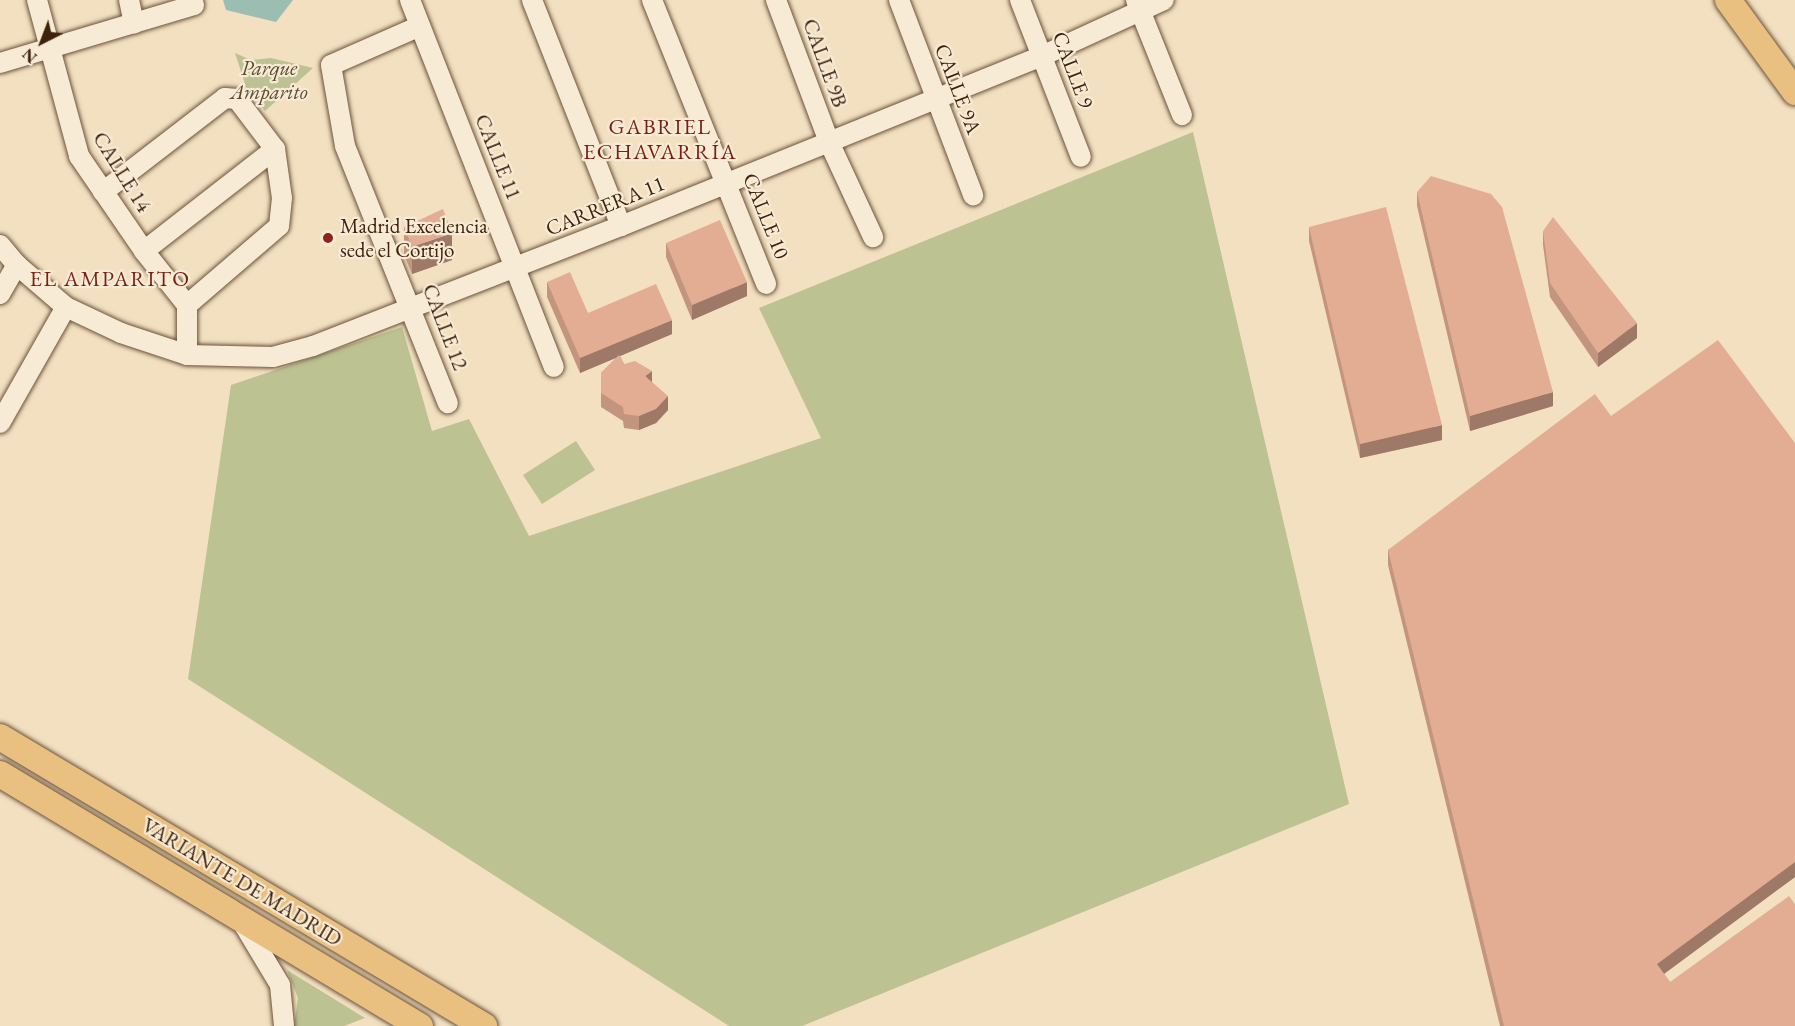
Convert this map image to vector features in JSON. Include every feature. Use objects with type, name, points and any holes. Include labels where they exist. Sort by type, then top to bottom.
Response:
[{"type":"main road","points":[[1728,0],[1795,92]]},
{"type":"main road","name":"VARIANTE DE MADRID","points":[[0,737],[484,1026]]},
{"type":"main road","name":"VARIANTE DE MADRID","points":[[0,774],[420,1026]]},
{"type":"street","name":"CALLE 14","points":[[38,0],[79,156],[144,251],[187,305]]},
{"type":"street","points":[[129,0],[134,23]]},
{"type":"street","name":"CALLE 11","points":[[410,0],[554,366]]},
{"type":"street","points":[[532,0],[621,226]]},
{"type":"street","name":"CALLE 10","points":[[652,0],[766,284]]},
{"type":"street","name":"CALLE 9B","points":[[776,0],[830,142],[873,237]]},
{"type":"street","name":"CALLE 9A","points":[[899,0],[973,195]]},
{"type":"street","name":"CALLE 9","points":[[1020,0],[1081,157]]},
{"type":"street","name":"CARRERA 11","points":[[0,245],[17,266],[66,307],[121,333],[187,355],[273,357],[313,346],[621,226],[1042,56],[1138,5],[1164,0]]},
{"type":"street","points":[[0,63],[193,3]]},
{"type":"street","points":[[1138,5],[1182,115]]},
{"type":"street","name":"CALLE 12","points":[[420,26],[331,65],[345,146],[413,308],[448,403]]},
{"type":"street","points":[[103,192],[231,98],[237,99],[275,149],[281,180],[279,226],[187,305],[187,355]]},
{"type":"street","points":[[144,251],[275,149]]},
{"type":"street","points":[[0,294],[17,266]]},
{"type":"street","points":[[0,423],[66,307]]},
{"type":"street","points":[[239,918],[280,985],[284,1026]]},
{"type":"green space","name":"Parque Amparito","points":[[235,53],[251,60],[271,58],[313,68],[265,111],[246,87]]},
{"type":"green space","points":[[1193,132],[1349,804],[802,1026],[729,1026],[188,679],[231,385],[402,327],[432,431],[469,419],[529,536],[821,438],[759,308]]},
{"type":"green space","points":[[576,441],[595,470],[542,504],[523,475]]},
{"type":"green space","points":[[287,970],[365,1018],[344,1026],[294,1026],[298,998]]},
{"type":"water","points":[[223,0],[293,0],[276,22],[226,10]]},
{"type":"building","points":[[1431,176],[1491,194],[1502,207],[1553,392],[1470,416],[1417,192]]},
{"type":"building","points":[[1386,207],[1442,425],[1360,444],[1309,227]]},
{"type":"building","points":[[443,209],[452,233],[412,247],[404,227]]},
{"type":"building","points":[[1553,217],[1637,323],[1598,353],[1550,283],[1543,231]]},
{"type":"building","points":[[720,220],[747,282],[692,305],[666,243]]},
{"type":"building","points":[[570,272],[588,313],[656,284],[672,320],[580,358],[547,282]]},
{"type":"building","points":[[1718,340],[1795,443],[1795,862],[1657,964],[1670,982],[1789,896],[1795,904],[1795,1026],[1504,1026],[1388,550],[1595,394],[1611,416]]},
{"type":"building","points":[[619,355],[624,364],[635,361],[652,371],[645,376],[668,396],[656,409],[639,416],[624,414],[623,407],[601,393],[601,373]]},
{"type":"place","name":"Madrid Excelencia sede el Cortijo","points":[[328,238]]},
{"type":"district","name":"GABRIEL ECHAVARRÍA","points":[[660,138]]},
{"type":"district","name":"EL AMPARITO","points":[[110,279]]}]
